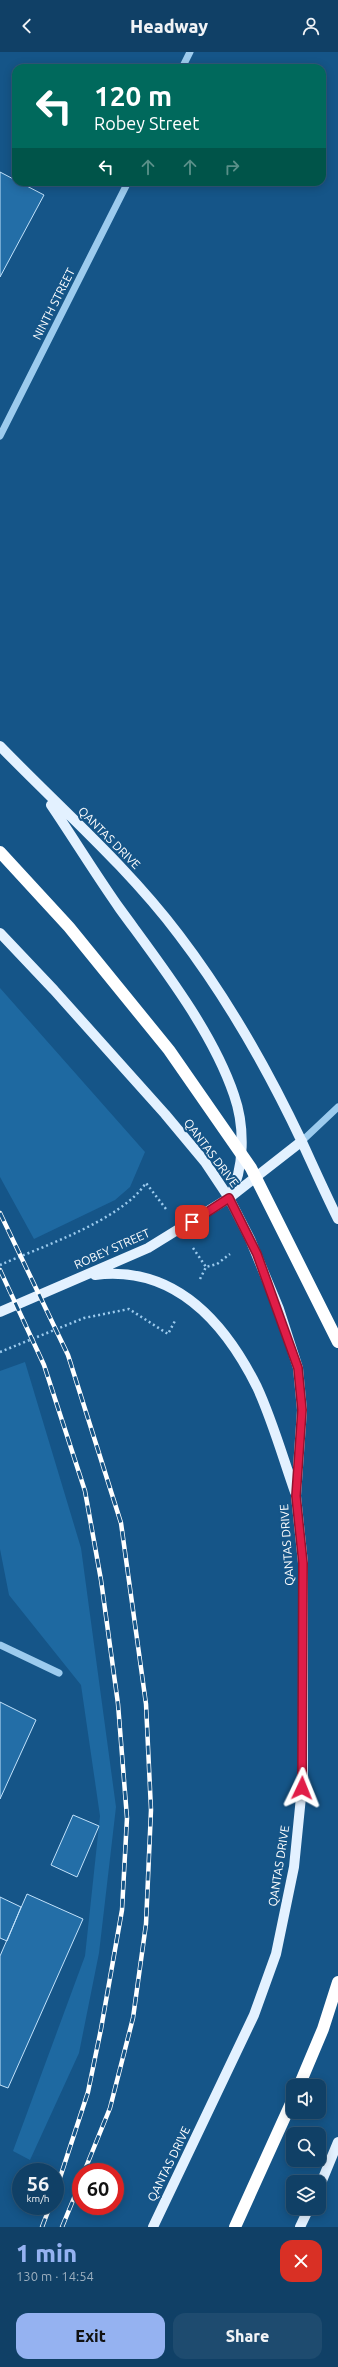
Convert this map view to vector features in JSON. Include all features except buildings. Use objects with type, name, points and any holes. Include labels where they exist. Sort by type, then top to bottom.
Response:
[{"type":"highway","points":[[0,852],[69,927],[169,1050],[251,1168],[338,1342]]},
{"type":"highway","points":[[302,2079],[323,2029],[338,1982]]},
{"type":"highway","points":[[235,2227],[286,2115]]},
{"type":"main road","name":"QANTAS DRIVE","points":[[3,749],[143,892],[178,934],[211,980],[251,1045],[302,1141],[320,1184],[338,1219]]},
{"type":"main road","points":[[40,788],[113,899],[181,997],[220,1063],[234,1095],[241,1140],[241,1160],[234,1189],[229,1198]]},
{"type":"main road","name":"QANTAS DRIVE","points":[[0,933],[54,990],[165,1114],[204,1162],[229,1198],[257,1254],[298,1368],[302,1410],[296,1496],[303,1563],[303,1777],[294,1867],[276,1954],[254,2015],[153,2227]]},
{"type":"main road","name":"ROBEY STREET","points":[[0,1312],[148,1248],[229,1198],[302,1141]]},
{"type":"main road","points":[[83,1277],[116,1272],[159,1281],[188,1298],[211,1318],[226,1334],[257,1387],[296,1496]]},
{"type":"main road","points":[[324,2175],[338,2142]]},
{"type":"main road","points":[[300,2227],[306,2215]]},
{"type":"street","points":[[184,64],[190,52]]},
{"type":"street","name":"NINTH STREET","points":[[0,436],[126,186]]},
{"type":"street","points":[[0,741],[3,749]]},
{"type":"street","points":[[302,1141],[338,1107]]},
{"type":"street","points":[[0,1645],[59,1673]]},
{"type":"path","points":[[0,1265],[117,1211],[137,1195],[146,1183],[155,1193]]},
{"type":"path","points":[[197,1255],[206,1267]]},
{"type":"path","points":[[198,1281],[206,1267],[217,1264]]},
{"type":"path","points":[[0,1352],[84,1318],[129,1309],[168,1334],[172,1327]]},
{"type":"shaded area","points":[[0,988],[145,1152],[130,1187],[115,1200],[34,1239],[0,1177]]},
{"type":"shaded area","points":[[25,1362],[81,1548],[116,1807],[99,1953],[79,2053],[30,2160],[13,2151],[85,1956],[100,1816],[81,1685],[9,1595],[0,1549],[0,1371]]},
{"type":"railway","points":[[0,1213],[68,1355],[121,1523],[146,1704],[151,1810],[146,1924],[133,2018],[110,2108],[88,2163]]},
{"type":"railway","points":[[0,1270],[44,1365],[85,1491],[101,1580],[118,1704],[127,1818],[122,1910],[101,2029],[88,2092],[64,2165]]},
{"type":"railway","points":[[62,2227],[72,2203]]},
{"type":"railway","points":[[42,2227],[47,2215]]},
{"type":"route","points":[[192,1222],[229,1198],[257,1254],[298,1368],[302,1410],[296,1496],[303,1563],[302,1788]]}]
